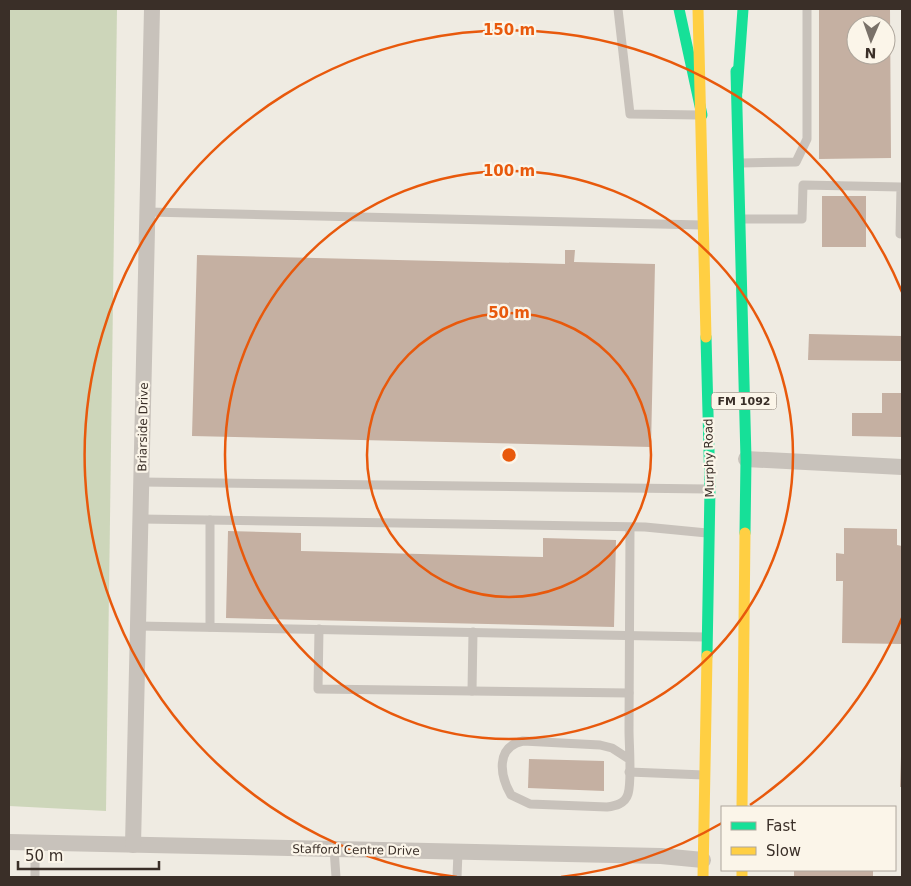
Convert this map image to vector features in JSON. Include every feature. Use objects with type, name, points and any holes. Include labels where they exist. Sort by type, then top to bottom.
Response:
[{"type":"main road","points":[[679,9],[707,116]]},
{"type":"main road","name":"Murphy Road","points":[[698,9],[700,90],[707,116],[702,225],[710,489],[704,774],[709,863],[703,877]]},
{"type":"main road","name":"FM 1092","points":[[734,9],[746,459],[742,806]]},
{"type":"main road","points":[[736,92],[743,9]]},
{"type":"main road","points":[[726,205],[740,219]]},
{"type":"main road","points":[[702,225],[714,236]]},
{"type":"main road","points":[[730,312],[733,338],[743,360]]},
{"type":"main road","points":[[710,489],[719,515],[721,555]]},
{"type":"main road","points":[[734,625],[744,638]]},
{"type":"main road","points":[[706,636],[717,651]]},
{"type":"main road","points":[[729,737],[742,765]]},
{"type":"street","name":"Briarside Drive","points":[[133,845],[152,9]]},
{"type":"street","points":[[746,459],[902,467]]},
{"type":"street","name":"Stafford Centre Drive","points":[[9,842],[661,856],[709,863]]},
{"type":"lane","points":[[618,9],[630,114],[707,116]]},
{"type":"lane","points":[[738,163],[796,162],[807,139],[808,9]]},
{"type":"lane","points":[[740,219],[802,219],[803,185],[901,187],[900,234]]},
{"type":"lane","points":[[148,212],[702,225]]},
{"type":"lane","points":[[141,482],[710,489]]},
{"type":"lane","points":[[141,519],[630,528],[709,534]]},
{"type":"lane","points":[[210,520],[210,627]]},
{"type":"lane","points":[[629,759],[612,748],[600,745],[523,741],[511,745],[506,750],[502,758],[501,772],[511,795],[518,800],[530,804],[607,807],[616,806],[624,801],[628,794],[629,772],[630,528]]},
{"type":"lane","points":[[138,626],[706,636]]},
{"type":"lane","points":[[319,629],[318,689],[629,693]]},
{"type":"lane","points":[[472,632],[472,691]]},
{"type":"lane","points":[[629,772],[704,774]]},
{"type":"lane","points":[[34,844],[35,877]]},
{"type":"lane","points":[[334,849],[336,877]]},
{"type":"lane","points":[[457,877],[458,852]]},
{"type":"green space","points":[[9,9],[117,9],[106,811],[9,806]]},
{"type":"building","points":[[819,9],[890,9],[890,15],[846,15],[846,65],[890,65],[891,158],[819,159]]},
{"type":"building","points":[[822,196],[866,196],[866,247],[822,247]]},
{"type":"building","points":[[565,250],[575,250],[574,262],[655,264],[651,447],[192,436],[197,255],[565,264]]},
{"type":"building","points":[[809,334],[902,336],[902,361],[808,360]]},
{"type":"building","points":[[882,393],[902,393],[902,437],[852,436],[852,413],[882,413]]},
{"type":"building","points":[[844,528],[897,529],[897,545],[902,546],[902,644],[842,643],[843,581],[836,581],[836,553],[844,554]]},
{"type":"building","points":[[228,531],[301,533],[301,551],[543,557],[543,538],[616,540],[614,627],[226,618]]},
{"type":"building","points":[[901,757],[902,787],[900,787]]},
{"type":"building","points":[[529,759],[604,761],[604,791],[528,788]]},
{"type":"building","points":[[794,871],[873,871],[873,877],[794,877]]},
{"type":"traffic: fast","points":[[679,9],[702,115]]},
{"type":"traffic: fast","points":[[737,92],[743,9]]},
{"type":"traffic: fast","points":[[736,71],[746,459],[745,533]]},
{"type":"traffic: fast","points":[[706,337],[710,489],[707,656]]},
{"type":"traffic: slow","points":[[698,9],[706,337]]},
{"type":"traffic: slow","points":[[742,806],[745,533]]},
{"type":"traffic: slow","points":[[703,877],[707,656]]},
{"type":"traffic: slow","points":[[742,871],[742,877]]}]
